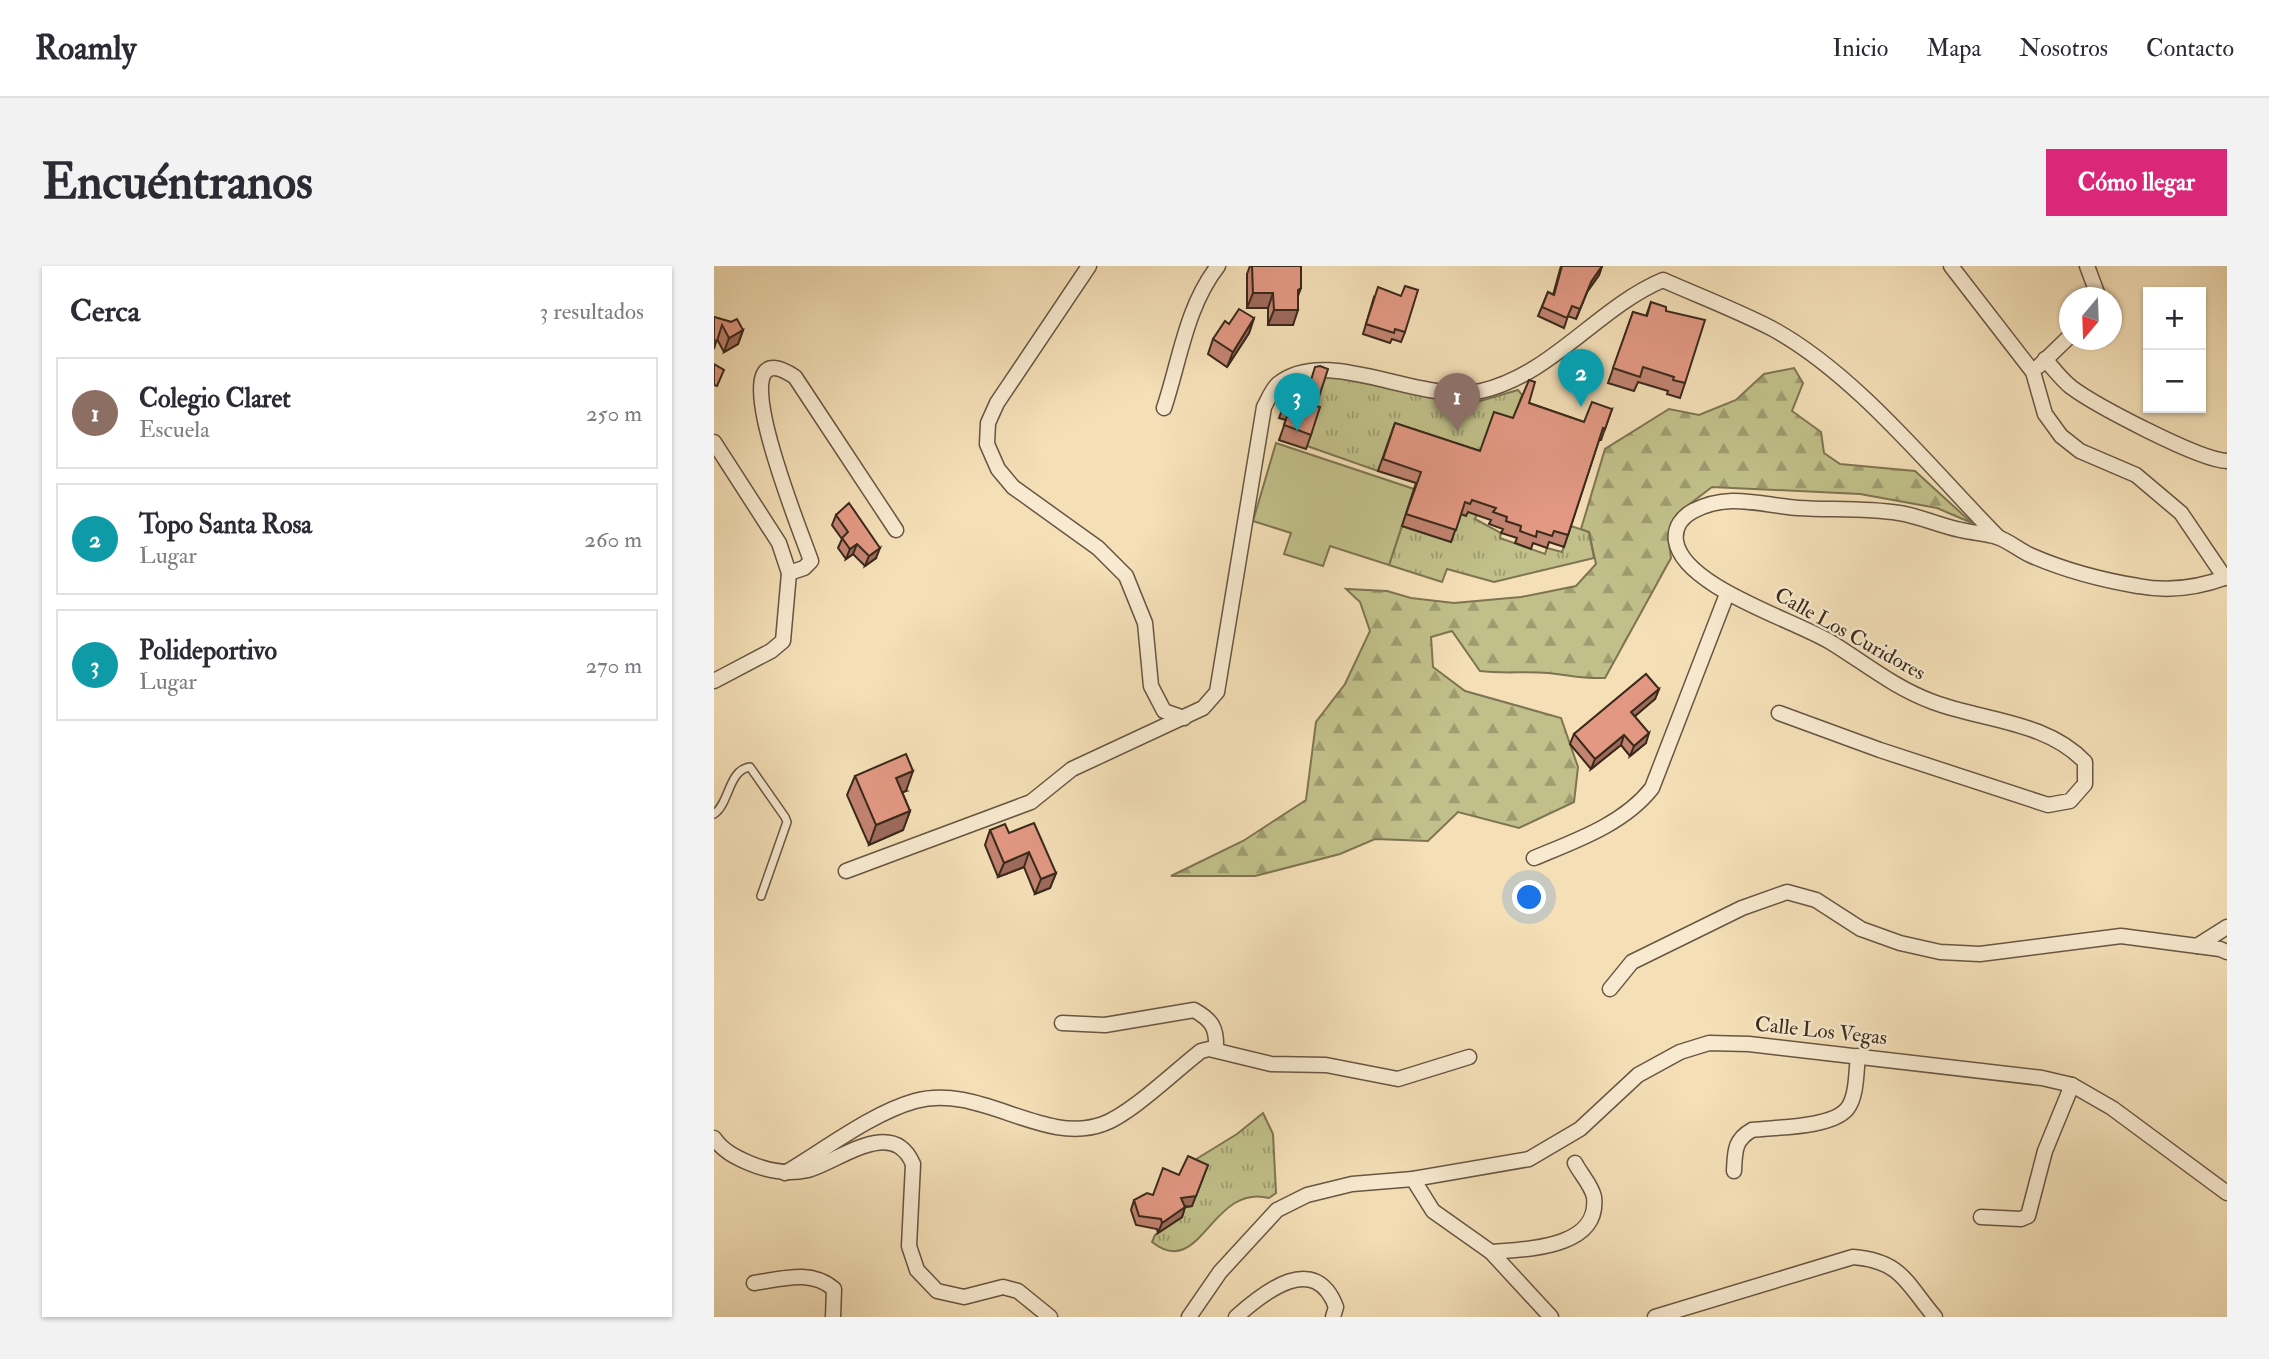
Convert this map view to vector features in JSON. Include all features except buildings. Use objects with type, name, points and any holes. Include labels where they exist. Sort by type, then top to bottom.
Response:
[{"type":"street","points":[[1089,266],[997,403],[988,424],[987,444],[998,469],[1013,487],[1098,548],[1126,576],[1145,623],[1151,686],[1164,711],[1184,718]]},
{"type":"street","points":[[1164,408],[1195,305],[1206,282],[1218,266]]},
{"type":"street","points":[[1951,266],[2033,372],[2045,414],[2061,436],[2080,452],[2136,475],[2181,513],[2226,578]]},
{"type":"street","points":[[2087,266],[2095,287]]},
{"type":"street","points":[[846,871],[1031,802],[1072,769],[1203,708],[1217,692],[1264,407],[1276,386],[1294,374],[1321,369],[1429,392],[1481,391],[1539,368],[1664,273],[1771,328],[1822,362],[1864,399],[1998,537]]},
{"type":"street","points":[[2033,372],[2059,346]]},
{"type":"street","points":[[2045,359],[2071,387],[2099,403],[2182,446],[2227,461]]},
{"type":"street","points":[[747,377],[756,370],[772,367],[795,377],[896,530]]},
{"type":"street","points":[[752,429],[771,480],[811,561],[804,568],[789,573]]},
{"type":"street","points":[[714,443],[746,486],[779,543],[789,573],[783,641],[771,651],[714,681]]},
{"type":"street","name":"Calle Los Curidores","points":[[1779,713],[1880,750],[2048,805],[2070,801],[2085,784],[2085,762],[2070,747],[2019,725],[1936,703],[1896,687],[1831,642],[1727,594],[1688,564],[1678,550],[1675,537],[1679,523],[1686,515],[1704,506],[1729,499],[1795,508],[1854,508],[1902,513],[1998,537],[2030,555],[2067,568],[2140,587],[2200,587],[2226,578]]},
{"type":"street","points":[[1534,858],[1594,833],[1636,805],[1652,788],[1727,594]]},
{"type":"street","points":[[1610,989],[1632,962],[1753,903],[1787,892],[1816,900],[1861,929],[1900,943],[1940,952],[1980,954],[2121,936],[2227,952]]},
{"type":"street","points":[[2197,946],[2227,927]]},
{"type":"street","points":[[1062,1023],[1105,1025],[1194,1010],[1213,1023],[1216,1049]]},
{"type":"street","name":"Calle Los Vegas","points":[[1189,1317],[1220,1272],[1277,1210],[1307,1195],[1352,1184],[1413,1179],[1529,1159],[1580,1129],[1638,1074],[1680,1052],[1709,1044],[1749,1044],[1858,1056],[2042,1078],[2072,1086],[2112,1108],[2227,1193]]},
{"type":"street","points":[[785,1173],[871,1122],[915,1101],[958,1098],[1043,1123],[1070,1128],[1096,1126],[1113,1119],[1201,1051],[1216,1049],[1271,1064],[1326,1065],[1398,1079],[1469,1057]]},
{"type":"street","points":[[1734,1171],[1735,1147],[1742,1136],[1752,1130],[1827,1121],[1848,1108],[1854,1091],[1858,1056]]},
{"type":"street","points":[[1981,1217],[2021,1219],[2028,1216],[2045,1151],[2072,1086]]},
{"type":"street","points":[[714,1138],[727,1153],[763,1169],[785,1173],[809,1170],[874,1142],[896,1145],[908,1152],[913,1164],[909,1246],[917,1270],[937,1291],[964,1297],[1003,1287],[1018,1291],[1050,1317]]},
{"type":"street","points":[[1491,1252],[1547,1248],[1577,1234],[1591,1217],[1594,1195],[1575,1163]]},
{"type":"street","points":[[1413,1179],[1433,1211],[1491,1252],[1551,1317]]},
{"type":"street","points":[[1655,1317],[1853,1257],[1878,1259],[1896,1268],[1935,1317]]},
{"type":"street","points":[[754,1283],[808,1276],[823,1280],[834,1289],[833,1317]]},
{"type":"street","points":[[1236,1317],[1260,1296],[1293,1279],[1310,1279],[1322,1284],[1336,1307],[1334,1317]]},
{"type":"lane","points":[[714,814],[721,809],[738,772],[750,766],[785,817],[787,822],[761,896]]},
{"type":"green space","points":[[1794,368],[1803,383],[1792,411],[1821,432],[1824,453],[1840,464],[1915,471],[1972,523],[1937,508],[1860,494],[1712,487],[1682,510],[1668,535],[1671,558],[1605,678],[1539,672],[1480,671],[1452,631],[1431,637],[1433,667],[1465,691],[1561,718],[1578,767],[1574,802],[1519,828],[1458,812],[1428,841],[1375,839],[1340,854],[1255,876],[1171,876],[1243,841],[1306,800],[1316,722],[1345,684],[1370,631],[1360,602],[1346,589],[1387,591],[1411,598],[1454,603],[1521,597],[1576,586],[1596,564],[1589,532],[1581,529],[1605,449],[1669,409],[1699,415],[1736,400],[1764,374]]},
{"type":"green space","points":[[1307,371],[1434,398],[1477,402],[1518,390],[1522,395],[1509,430],[1474,469],[1378,471],[1307,446],[1305,395],[1285,387]]},
{"type":"green space","points":[[1276,443],[1414,489],[1389,565],[1330,546],[1323,566],[1284,554],[1291,533],[1253,521]]},
{"type":"green space","points":[[1470,506],[1479,509],[1475,519],[1501,533],[1500,538],[1545,554],[1547,548],[1562,552],[1571,526],[1589,532],[1594,558],[1494,582],[1447,569],[1442,582],[1389,565],[1402,526],[1451,542],[1460,514]]},
{"type":"green space","points":[[1263,1113],[1273,1134],[1276,1193],[1269,1198],[1249,1197],[1233,1204],[1183,1249],[1169,1251],[1152,1242],[1155,1235],[1181,1217],[1185,1166],[1237,1134]]},
{"type":"place","name":"Topo Santa Rosa","points":[[1581,407]]},
{"type":"place","name":"Polideportivo","points":[[1297,431]]},
{"type":"place","name":"Colegio Claret","points":[[1457,431]]}]
